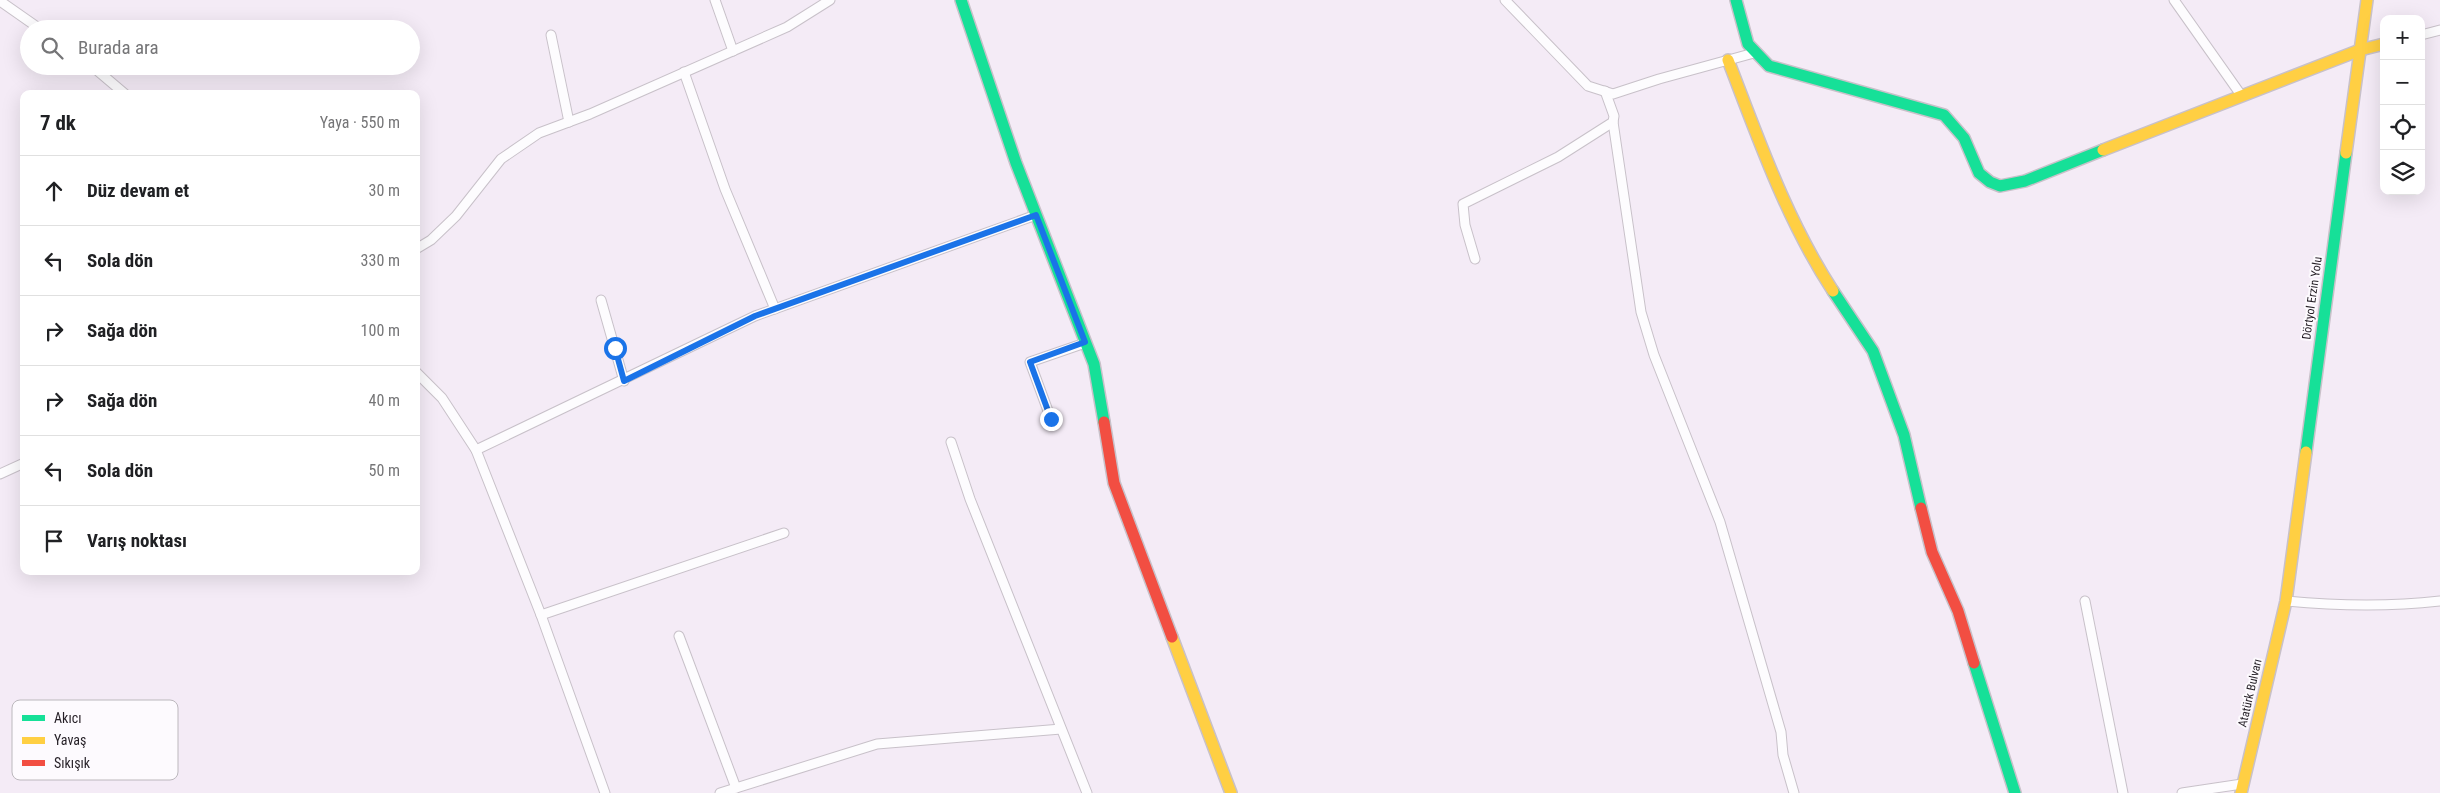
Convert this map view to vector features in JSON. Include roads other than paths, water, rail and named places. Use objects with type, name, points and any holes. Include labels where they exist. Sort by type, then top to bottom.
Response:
[{"type":"street","points":[[0,0],[28,20]]},
{"type":"street","points":[[715,0],[733,51]]},
{"type":"street","points":[[420,247],[431,240],[456,216],[501,160],[539,133],[569,122],[786,27],[830,0]]},
{"type":"street","points":[[961,0],[1036,215],[1094,364],[1114,483],[1231,793]]},
{"type":"street","points":[[1505,0],[1588,86],[1613,94],[1754,53]]},
{"type":"street","points":[[1736,0],[1744,39],[1754,53],[1769,66],[1944,115],[1964,138],[1979,173],[1990,182],[2000,186],[2025,181],[2241,95],[2360,50],[2380,45]]},
{"type":"street","points":[[2174,0],[2241,95]]},
{"type":"street","name":"Dörtyol Erzin Yolu","points":[[2286,600],[2367,0]]},
{"type":"street","points":[[2425,34],[2440,30]]},
{"type":"street","points":[[552,34],[569,122]]},
{"type":"street","points":[[1728,60],[1780,195],[1811,257],[1873,351],[1904,434],[1932,552],[1958,611],[2015,793]]},
{"type":"street","points":[[684,72],[724,189],[775,309]]},
{"type":"street","points":[[103,75],[120,90]]},
{"type":"street","points":[[1605,91],[1614,116],[1613,122],[1641,312],[1654,355],[1723,530],[1781,732],[1783,756],[1794,793]]},
{"type":"street","points":[[1475,259],[1465,225],[1463,204],[1558,157],[1613,122]]},
{"type":"street","points":[[476,450],[624,381],[755,316],[1036,215]]},
{"type":"street","points":[[601,300],[624,381]]},
{"type":"street","points":[[1051,419],[1030,362],[1085,342]]},
{"type":"street","points":[[420,376],[442,398],[476,450],[541,615],[605,793]]},
{"type":"street","points":[[951,442],[970,499],[1087,793]]},
{"type":"street","points":[[0,474],[20,465]]},
{"type":"street","points":[[541,615],[784,533]]},
{"type":"street","points":[[2286,600],[2344,606],[2396,606],[2440,600]]},
{"type":"street","name":"Atatürk Bulvarı","points":[[2242,788],[2286,600]]},
{"type":"street","points":[[2085,601],[2124,793]]},
{"type":"street","points":[[680,636],[736,788]]},
{"type":"street","points":[[720,793],[878,744],[1061,729]]},
{"type":"street","points":[[2182,793],[2242,788]]}]
